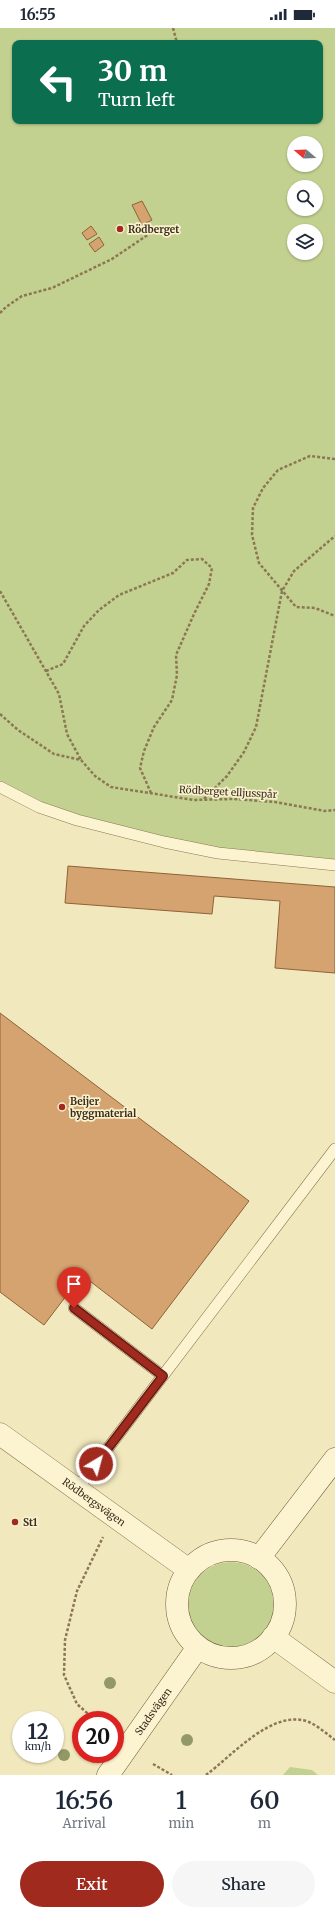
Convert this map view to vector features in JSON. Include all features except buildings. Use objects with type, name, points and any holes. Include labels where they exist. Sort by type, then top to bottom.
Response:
[{"type":"main road","name":"Rödbergsvägen","points":[[0,1434],[189,1570]]},
{"type":"main road","points":[[259,1558],[335,1459]]},
{"type":"main road","points":[[230,1550],[245,1552],[259,1558],[276,1574],[284,1593],[285,1607],[282,1621],[273,1637],[261,1649],[246,1656],[229,1658],[213,1655],[198,1647],[184,1631],[177,1611],[180,1587],[189,1570],[200,1559],[214,1552],[230,1550]]},
{"type":"main road","points":[[273,1637],[335,1682]]},
{"type":"main road","name":"Stadsvägen","points":[[108,1775],[198,1647]]},
{"type":"lane","points":[[0,787],[39,807],[77,820],[164,842],[218,853],[335,864]]},
{"type":"lane","points":[[77,1489],[335,1149]]},
{"type":"lane","points":[[74,1308],[163,1376]]},
{"type":"path","points":[[173,28],[177,40]]},
{"type":"path","points":[[0,313],[22,296],[52,288],[112,259],[152,232]]},
{"type":"path","points":[[335,459],[310,456],[278,470],[263,488],[253,508],[252,535],[259,563],[296,607],[315,608],[335,616]]},
{"type":"path","points":[[204,800],[227,776],[244,752],[256,727],[282,591],[294,571],[335,536]]},
{"type":"path","points":[[46,671],[63,664],[84,626],[99,610],[119,595],[173,573],[187,560],[202,559],[212,568],[209,584],[176,655],[177,675],[172,700],[154,727],[144,752],[140,768],[151,793]]},
{"type":"path","name":"Rödberget elljusspår","points":[[0,591],[59,694],[67,734],[81,760],[95,776],[111,787],[194,800],[234,799],[275,802],[325,811],[335,810]]},
{"type":"path","points":[[0,714],[18,730],[54,754],[81,760]]},
{"type":"path","points":[[85,1711],[78,1704],[64,1675],[64,1640],[77,1591],[113,1515]]},
{"type":"path","points":[[206,1775],[262,1730],[288,1719],[309,1722],[335,1740]]},
{"type":"path","points":[[153,1764],[172,1775]]},
{"type":"green space","points":[[0,28],[335,28],[335,865],[218,853],[77,820],[0,787]]},
{"type":"green space","points":[[231,1562],[248,1565],[262,1574],[271,1588],[274,1605],[271,1622],[262,1636],[248,1645],[231,1648],[214,1645],[200,1636],[191,1622],[188,1605],[191,1588],[200,1574],[214,1565]]},
{"type":"green space","points":[[290,1767],[312,1770],[318,1775],[283,1775]]},
{"type":"place","name":"Rödberget","points":[[120,229]]},
{"type":"place","name":"Beijer byggmaterial","points":[[62,1107]]},
{"type":"place","name":"St1","points":[[15,1522]]},
{"type":"route","points":[[74,1308],[163,1376],[96,1464]]}]
